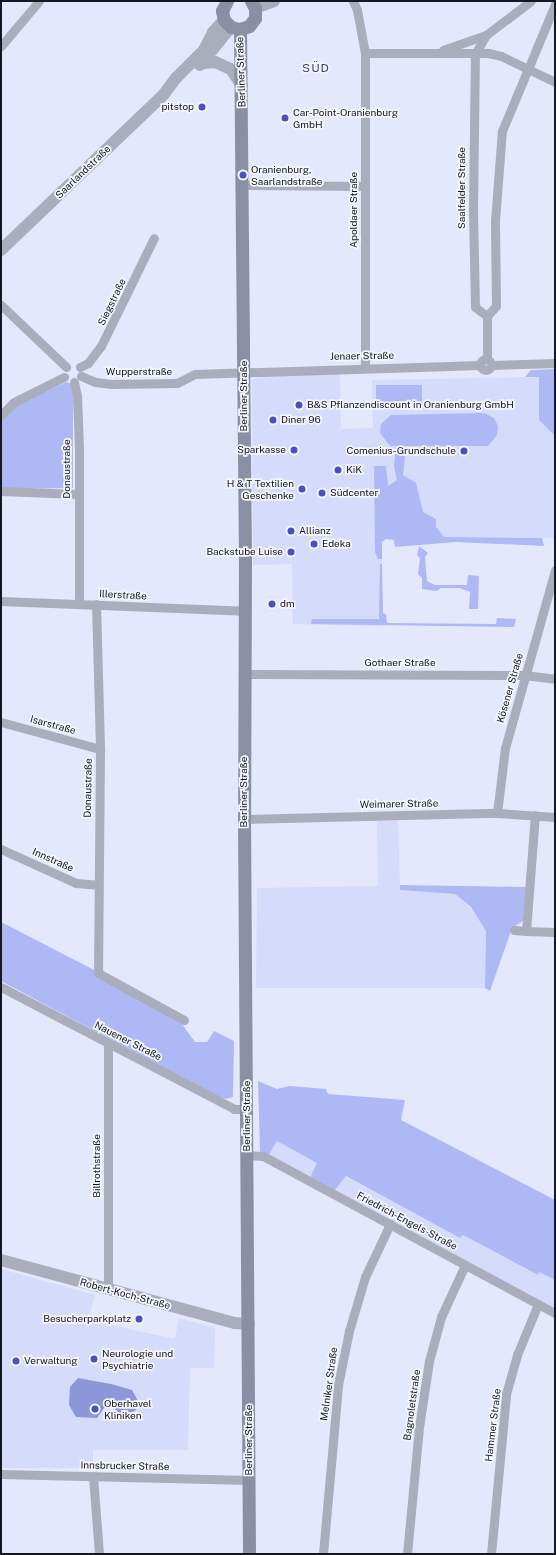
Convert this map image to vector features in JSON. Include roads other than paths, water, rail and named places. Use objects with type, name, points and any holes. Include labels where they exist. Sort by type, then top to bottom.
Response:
[{"type":"main road","name":"Berliner Straße","points":[[227,1],[222,11],[231,26],[242,87],[244,372],[244,819],[249,1324],[249,1554]]},
{"type":"main road","points":[[231,26],[253,23],[253,5]]},
{"type":"street","points":[[1,46],[39,1]]},
{"type":"street","points":[[253,5],[274,1]]},
{"type":"street","name":"Apoldaer Straße","points":[[353,1],[358,10],[365,53],[365,367]]},
{"type":"street","name":"Saalfelder Straße","points":[[487,316],[475,307],[473,214],[475,54],[486,35],[531,1]]},
{"type":"street","points":[[486,363],[487,316],[496,306],[495,221],[499,150],[502,131],[527,67],[555,4]]},
{"type":"street","name":"Saarlandstraße","points":[[164,94],[179,85],[203,63],[231,26]]},
{"type":"street","name":"Saarlandstraße","points":[[1,250],[164,94],[177,77],[204,50],[213,32],[231,26]]},
{"type":"street","points":[[440,51],[486,35]]},
{"type":"street","points":[[365,53],[440,51],[501,56],[527,67],[555,82]]},
{"type":"street","points":[[203,63],[215,62],[231,69],[242,87]]},
{"type":"street","points":[[243,185],[365,186]]},
{"type":"street","name":"Siegstraße","points":[[78,375],[101,346],[154,238]]},
{"type":"street","points":[[1,305],[66,367]]},
{"type":"street","name":"Jenaer Straße","points":[[244,372],[486,363],[555,363]]},
{"type":"street","points":[[1,415],[14,402],[64,377],[78,375],[71,364],[66,367],[64,377]]},
{"type":"street","name":"Wupperstraße","points":[[78,375],[95,382],[112,384],[178,384],[195,374],[244,372]]},
{"type":"street","name":"Donaustraße","points":[[78,375],[79,604]]},
{"type":"street","points":[[1,491],[78,494]]},
{"type":"street","name":"Kösener Straße","points":[[497,813],[505,748],[524,675],[555,570]]},
{"type":"street","name":"Illerstraße","points":[[1,601],[244,611]]},
{"type":"street","name":"Donaustraße","points":[[96,604],[100,749],[97,885],[98,973],[184,1020]]},
{"type":"street","name":"Gothaer Straße","points":[[244,674],[524,675],[555,679]]},
{"type":"street","name":"Isarstraße","points":[[1,722],[100,749]]},
{"type":"street","name":"Weimarer Straße","points":[[244,819],[497,813],[555,817]]},
{"type":"street","points":[[526,931],[535,816]]},
{"type":"street","name":"Innstraße","points":[[1,849],[76,883],[97,885]]},
{"type":"street","points":[[514,930],[555,932]]},
{"type":"street","name":"Nauener Straße","points":[[1,987],[234,1109],[247,1109]]},
{"type":"street","name":"Billrothstraße","points":[[108,1044],[108,1289]]},
{"type":"street","name":"Friedrich-Engels-Straße","points":[[247,1155],[263,1156],[555,1313]]},
{"type":"street","name":"Melniker Straße","points":[[322,1554],[338,1385],[349,1331],[365,1277],[390,1224]]},
{"type":"street","name":"Robert-Koch-Straße","points":[[1,1260],[235,1323],[249,1324]]},
{"type":"street","name":"Bagnoletstraße","points":[[407,1554],[419,1427],[429,1361],[441,1317],[465,1265]]},
{"type":"street","name":"Hammer Straße","points":[[491,1554],[506,1394],[517,1355],[538,1304]]},
{"type":"street","name":"Innsbrucker Straße","points":[[1,1474],[249,1480]]},
{"type":"street","points":[[93,1476],[99,1554]]},
{"type":"place","name":"pitstop","points":[[202,107]]},
{"type":"place","name":"Car-Point-Oranienburg GmbH","points":[[285,118]]},
{"type":"place","name":"Oranienburg, Saarlandstraße","points":[[243,175]]},
{"type":"place","name":"B&S Pflanzendiscount in Oranienburg GmbH","points":[[299,405]]},
{"type":"place","name":"Diner 96","points":[[273,420]]},
{"type":"place","name":"Sparkasse","points":[[294,450]]},
{"type":"place","name":"Comenius-Grundschule","points":[[464,451]]},
{"type":"place","name":"KiK","points":[[338,470]]},
{"type":"place","name":"H & T Textilien Geschenke","points":[[302,489]]},
{"type":"place","name":"Südcenter","points":[[322,493]]},
{"type":"place","name":"Allianz","points":[[291,531]]},
{"type":"place","name":"Edeka","points":[[314,544]]},
{"type":"place","name":"Backstube Luise","points":[[291,552]]},
{"type":"place","name":"dm","points":[[272,604]]},
{"type":"place","name":"Besucherparkplatz","points":[[139,1319]]},
{"type":"place","name":"Neurologie und Psychiatrie","points":[[94,1359]]},
{"type":"place","name":"Verwaltung","points":[[16,1361]]},
{"type":"place","name":"Oberhavel Kliniken","points":[[95,1409]]},
{"type":"district","name":"SÜD","points":[[316,69]]}]
